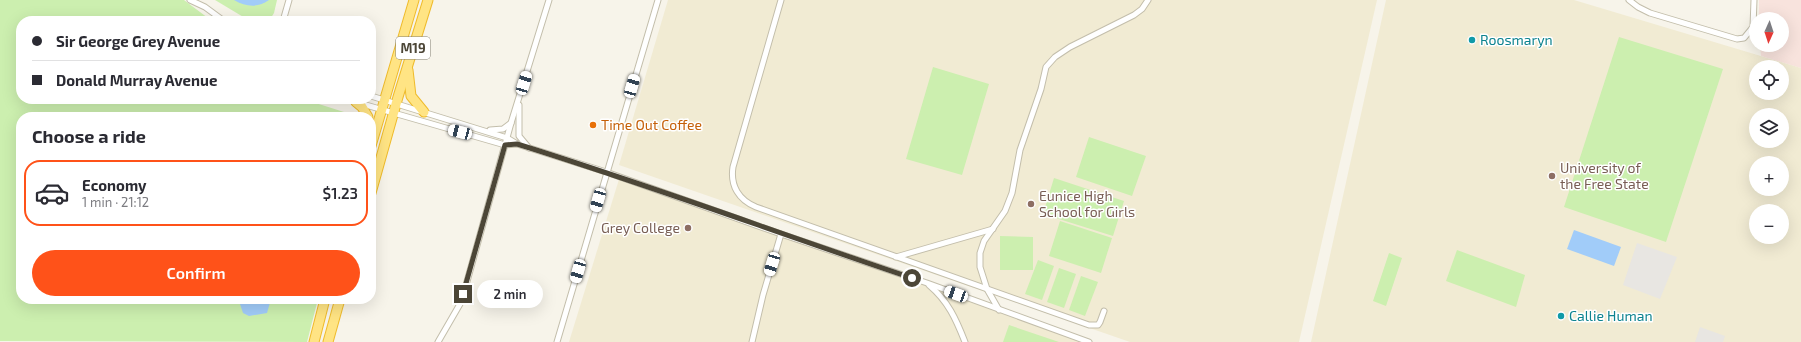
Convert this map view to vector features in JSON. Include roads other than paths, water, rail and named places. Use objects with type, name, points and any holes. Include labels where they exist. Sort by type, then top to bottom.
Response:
[{"type":"highway","name":"M19","points":[[376,130],[414,0]]},
{"type":"highway","name":"M19","points":[[376,176],[396,103],[428,0]]},
{"type":"highway","points":[[408,67],[411,96],[424,112]]},
{"type":"highway","points":[[358,104],[365,112]]},
{"type":"highway","points":[[314,342],[324,304]]},
{"type":"highway","points":[[328,342],[339,304]]},
{"type":"street","points":[[190,0],[205,7],[217,16]]},
{"type":"street","points":[[284,16],[289,0]]},
{"type":"street","points":[[438,342],[460,304],[511,123],[549,0]]},
{"type":"street","points":[[557,342],[658,0]]},
{"type":"street","points":[[781,0],[733,167],[733,183],[740,198],[747,203],[1089,325],[1098,325],[1104,311]]},
{"type":"street","points":[[999,310],[987,289],[980,267],[980,253],[984,241],[1005,212],[1012,193],[1020,150],[1041,89],[1046,67],[1055,57],[1070,47],[1134,15],[1142,9],[1148,0]]},
{"type":"street","points":[[1630,0],[1638,7],[1650,13],[1732,38],[1744,38],[1754,27],[1754,0]]},
{"type":"street","points":[[520,96],[519,136],[529,148]]},
{"type":"street","points":[[376,97],[487,130],[507,138],[517,144],[606,172],[781,234],[927,283],[1090,342]]},
{"type":"street","points":[[362,104],[505,145],[517,144]]},
{"type":"street","points":[[487,130],[503,128],[511,123]]},
{"type":"street","points":[[896,257],[993,228]]},
{"type":"street","points":[[752,342],[763,295],[781,234]]},
{"type":"street","points":[[927,283],[940,294],[948,304],[964,342]]},
{"type":"water","points":[[234,0],[269,0],[265,3],[252,6]]},
{"type":"water","points":[[1574,230],[1621,247],[1614,266],[1567,249]]},
{"type":"water","points":[[240,304],[270,304],[267,313],[249,316],[243,313]]},
{"type":"place","name":"Roosmaryn","points":[[1472,40]]},
{"type":"place","name":"Time Out Coffee","points":[[593,125]]},
{"type":"place","name":"University of the Free State","points":[[1552,176]]},
{"type":"place","name":"Eunice High School for Girls","points":[[1031,204]]},
{"type":"place","name":"Grey College","points":[[688,228]]},
{"type":"place","name":"Callie Human","points":[[1561,316]]}]
